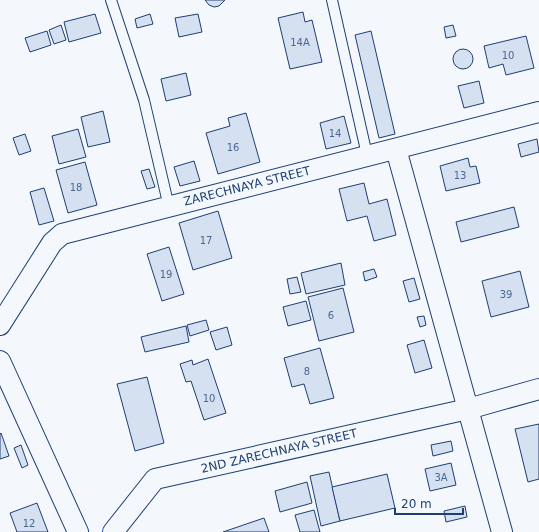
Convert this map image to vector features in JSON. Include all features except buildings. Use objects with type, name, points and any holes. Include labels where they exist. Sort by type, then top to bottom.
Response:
[{"type":"street","name":"ZARECHNAYA STREET","points":[[0,325],[52,243],[62,234],[539,112]]},
{"type":"street","points":[[396,149],[502,532]]},
{"type":"street","points":[[0,361],[78,532]]},
{"type":"street","name":"2ND ZARECHNAYA STREET","points":[[113,532],[155,479],[468,409],[539,389]]},
{"type":"lane","points":[[111,0],[144,100],[169,206]]},
{"type":"lane","points":[[332,0],[367,155]]}]
